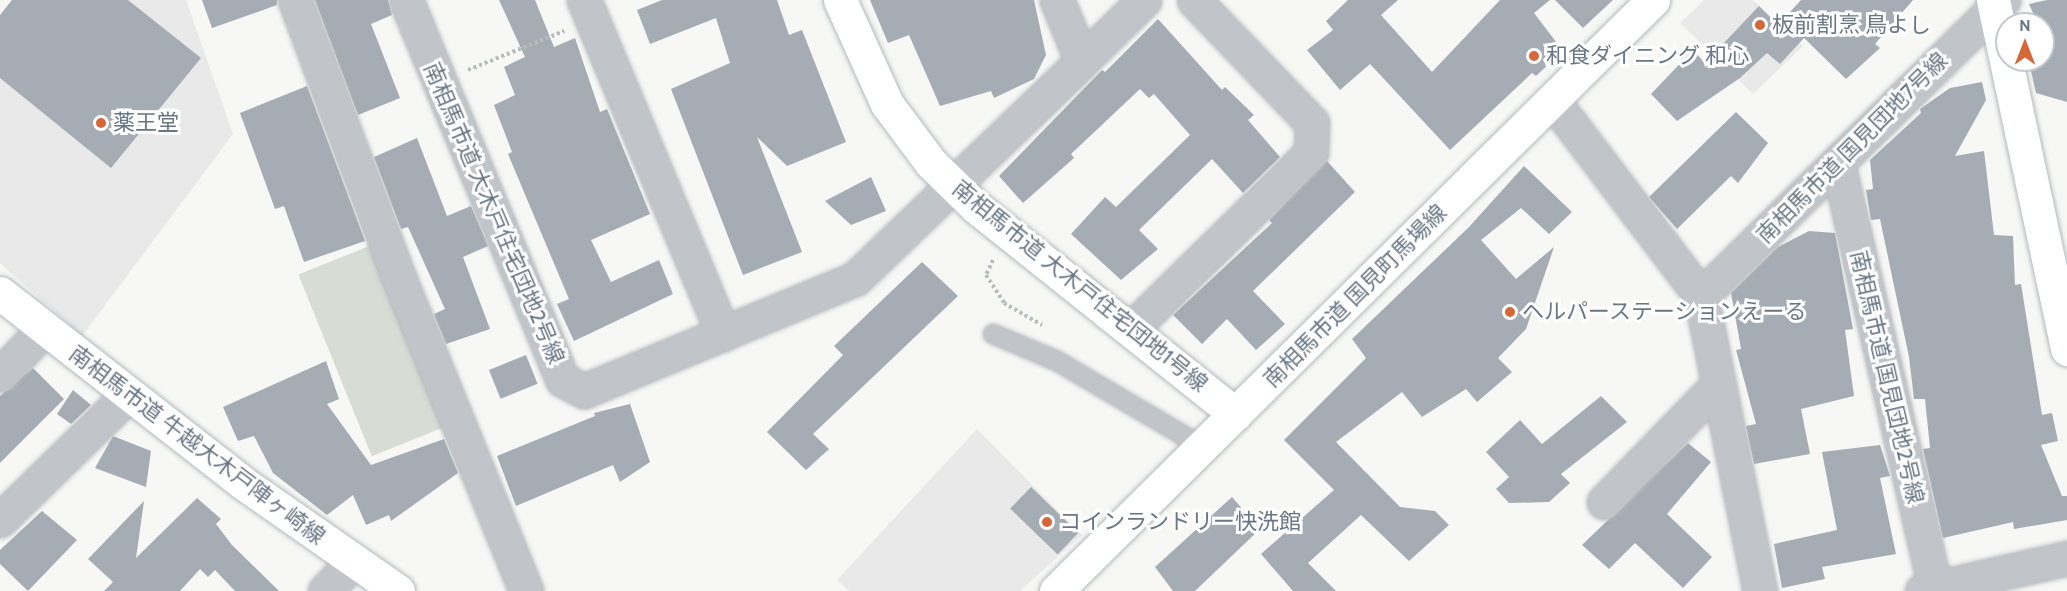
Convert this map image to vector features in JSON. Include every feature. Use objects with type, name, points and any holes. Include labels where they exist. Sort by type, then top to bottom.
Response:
[{"type":"street","points":[[295,0],[397,273],[526,591]]},
{"type":"street","name":"南相馬市道 大木戸住宅団地2号線","points":[[406,0],[563,380],[584,391],[855,279],[1144,0]]},
{"type":"street","name":"南相馬市道 大木戸住宅団地1号線","points":[[840,0],[887,105],[906,133],[953,184],[1012,236],[1235,414]]},
{"type":"street","points":[[1057,0],[1082,62]]},
{"type":"street","points":[[1130,330],[1311,153],[1312,123],[1194,0]]},
{"type":"street","name":"南相馬市道 国見町馬場線","points":[[1056,591],[1653,0]]},
{"type":"street","points":[[1997,3],[2067,349]]},
{"type":"street","name":"南相馬市道 国見団地7号線","points":[[1701,296],[1838,164],[1997,3]]},
{"type":"street","points":[[588,10],[723,334]]},
{"type":"street","points":[[1553,101],[1701,296],[1717,386],[1760,591]]},
{"type":"street","name":"南相馬市道 国見団地2号線","points":[[1838,164],[1931,590]]},
{"type":"street","name":"南相馬市道 牛越大木戸陣ヶ崎線","points":[[0,293],[128,395],[398,591]]},
{"type":"street","points":[[0,375],[44,329]]},
{"type":"street","points":[[1604,502],[1717,386]]},
{"type":"street","points":[[0,520],[128,395]]},
{"type":"street","points":[[1931,590],[2067,558]]},
{"type":"street","points":[[325,591],[354,561]]},
{"type":"lane","points":[[993,334],[1057,361],[1203,447]]},
{"type":"path","points":[[440,82],[588,10]]},
{"type":"path","points":[[1012,236],[988,266],[986,276],[1004,303],[1051,330]]},
{"type":"shaded area","points":[[25,0],[186,0],[233,134],[82,336],[0,263],[0,30]]},
{"type":"shaded area","points":[[1704,0],[1753,0],[1803,46],[1753,94],[1680,23]]},
{"type":"shaded area","points":[[379,242],[452,424],[372,456],[298,275]]},
{"type":"shaded area","points":[[977,429],[1082,535],[1020,591],[849,591],[837,580]]},
{"type":"building","name":"薬王堂","points":[[12,0],[128,0],[201,58],[111,168],[0,78],[0,15]]},
{"type":"building","points":[[202,0],[277,0],[277,5],[212,28]]},
{"type":"building","points":[[315,0],[388,0],[392,15],[371,24],[400,98],[358,115]]},
{"type":"building","points":[[499,0],[535,0],[554,47],[575,38],[600,112],[607,109],[650,214],[591,240],[611,282],[659,260],[673,294],[574,341],[557,304],[569,299],[508,154],[512,152],[494,105],[515,95],[504,67],[525,57]]},
{"type":"building","points":[[662,0],[777,0],[789,35],[802,30],[846,142],[787,166],[757,137],[802,252],[743,275],[671,89],[730,63],[716,18],[650,44],[637,10]]},
{"type":"building","points":[[870,0],[1034,0],[1046,55],[1034,79],[994,98],[991,91],[940,106],[909,35],[888,43]]},
{"type":"building","points":[[1348,0],[1398,0],[1381,15],[1432,72],[1500,0],[1550,0],[1534,13],[1563,51],[1536,76],[1532,73],[1450,150],[1370,64],[1340,90],[1307,50],[1333,30],[1326,21]]},
{"type":"building","points":[[1555,0],[1613,0],[1583,28]]},
{"type":"building","points":[[1801,0],[1913,0],[1875,44],[1880,48],[1846,79],[1804,38],[1780,64],[1767,53],[1740,78],[1677,121],[1651,94],[1693,50],[1705,63],[1759,6],[1778,25]]},
{"type":"building","points":[[2047,0],[2067,0],[2067,102],[2036,93],[2031,72],[2055,72],[2055,12],[2033,12],[2029,4]]},
{"type":"building","points":[[1158,19],[1222,90],[1225,87],[1254,115],[1248,120],[1280,157],[1243,193],[1212,159],[1139,230],[1158,249],[1121,280],[1071,234],[1105,197],[1116,207],[1190,135],[1154,94],[1149,98],[1140,89],[1071,154],[1074,158],[1023,203],[999,176],[1102,70],[1105,72]]},
{"type":"building","points":[[1982,82],[1986,100],[1955,156],[1984,151],[1994,235],[2013,236],[2015,285],[2021,284],[2042,415],[2052,413],[2058,441],[2041,445],[2062,496],[2067,496],[2067,520],[2014,529],[2013,522],[1943,538],[1923,449],[1930,448],[1925,399],[1914,399],[1909,357],[1880,219],[1871,220],[1866,190],[1873,189],[1870,160],[1921,113],[1920,109],[1950,88]]},
{"type":"building","points":[[307,86],[365,241],[304,262],[284,206],[275,209],[240,113]]},
{"type":"building","points":[[1736,112],[1768,143],[1738,183],[1731,176],[1677,229],[1649,197]]},
{"type":"building","points":[[417,138],[447,216],[471,206],[488,246],[463,257],[490,329],[446,344],[434,314],[445,309],[408,227],[401,229],[374,157]]},
{"type":"building","points":[[1327,161],[1355,192],[1253,291],[1285,324],[1256,350],[1227,319],[1202,344],[1173,315],[1272,223],[1269,220]]},
{"type":"building","points":[[1524,166],[1572,212],[1549,234],[1521,208],[1481,240],[1516,279],[1554,247],[1526,329],[1498,358],[1512,372],[1477,402],[1466,389],[1422,417],[1402,392],[1336,442],[1400,507],[1435,511],[1449,525],[1409,561],[1361,515],[1308,563],[1336,591],[1293,591],[1261,554],[1334,490],[1284,440],[1366,358],[1352,339],[1469,227]]},
{"type":"building","points":[[871,177],[886,211],[851,225],[825,201]]},
{"type":"building","points":[[1809,231],[1835,233],[1853,329],[1845,330],[1854,396],[1801,409],[1810,454],[1754,464],[1746,426],[1756,424],[1736,350],[1741,349],[1731,293],[1778,247]]},
{"type":"building","points":[[922,262],[958,296],[813,434],[829,449],[806,470],[767,432],[843,355],[834,346]]},
{"type":"building","points":[[526,355],[538,384],[501,399],[489,370]]},
{"type":"building","points":[[326,361],[339,399],[327,404],[371,465],[444,439],[458,473],[391,521],[389,515],[366,525],[353,495],[327,515],[273,473],[254,436],[238,441],[223,407]]},
{"type":"building","points":[[33,368],[64,399],[0,463],[0,396]]},
{"type":"building","points":[[73,390],[91,405],[71,424],[57,414]]},
{"type":"building","points":[[1601,396],[1627,422],[1561,474],[1570,483],[1549,502],[1509,503],[1496,489],[1509,477],[1486,452],[1520,420],[1542,444]]},
{"type":"building","points":[[630,404],[650,462],[620,482],[613,465],[516,506],[497,456],[595,416],[594,413]]},
{"type":"building","points":[[113,436],[151,451],[146,487],[95,468]]},
{"type":"building","points":[[1688,443],[1711,462],[1667,514],[1712,557],[1683,588],[1635,543],[1609,569],[1582,545]]},
{"type":"building","points":[[1880,445],[1890,476],[1880,478],[1896,554],[1822,567],[1825,579],[1782,588],[1774,544],[1837,530],[1822,452]]},
{"type":"building","name":"コインランドリー快洗館","points":[[1031,487],[1078,533],[1058,554],[1010,509]]},
{"type":"building","points":[[1232,497],[1260,529],[1195,591],[1173,591],[1155,567]]},
{"type":"building","points":[[197,498],[221,519],[216,524],[232,545],[279,591],[235,591],[215,570],[208,577],[200,569],[180,591],[104,591],[113,582],[88,559],[144,501],[136,558]]},
{"type":"building","points":[[42,511],[77,540],[28,591],[0,564],[0,550]]},
{"type":"place","name":"板前割烹 鳥よし","points":[[1760,25]]},
{"type":"place","name":"和食ダイニング 和心","points":[[1534,56]]},
{"type":"place","name":"薬王堂","points":[[101,123]]},
{"type":"place","name":"ヘルパーステーションえーる","points":[[1510,312]]},
{"type":"place","name":"コインランドリー快洗館","points":[[1047,522]]}]
